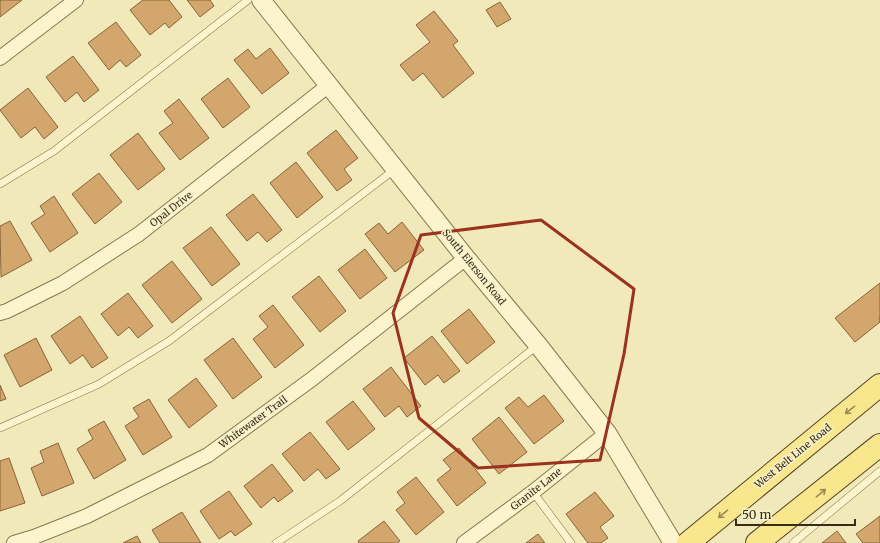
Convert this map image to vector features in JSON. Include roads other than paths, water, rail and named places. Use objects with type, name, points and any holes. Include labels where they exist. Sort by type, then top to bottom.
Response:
[{"type":"main road","name":"West Belt Line Road","points":[[688,543],[880,385]]},
{"type":"main road","points":[[757,543],[880,445]]},
{"type":"street","points":[[0,58],[76,0]]},
{"type":"street","name":"South Elerson Road","points":[[261,0],[466,258],[607,432],[673,543]]},
{"type":"street","name":"Opal Drive","points":[[0,313],[8,311],[63,283],[139,234],[329,85]]},
{"type":"street","name":"Whitewater Trail","points":[[14,543],[35,540],[87,516],[208,455],[312,379],[466,258]]},
{"type":"street","name":"Granite Lane","points":[[464,543],[533,492],[607,432]]},
{"type":"lane","points":[[0,184],[54,151],[248,0]]},
{"type":"lane","points":[[0,428],[99,384],[169,342],[395,169]]},
{"type":"lane","points":[[276,543],[340,501],[538,345]]},
{"type":"lane","points":[[793,543],[880,471]]},
{"type":"lane","points":[[533,492],[571,543]]}]
